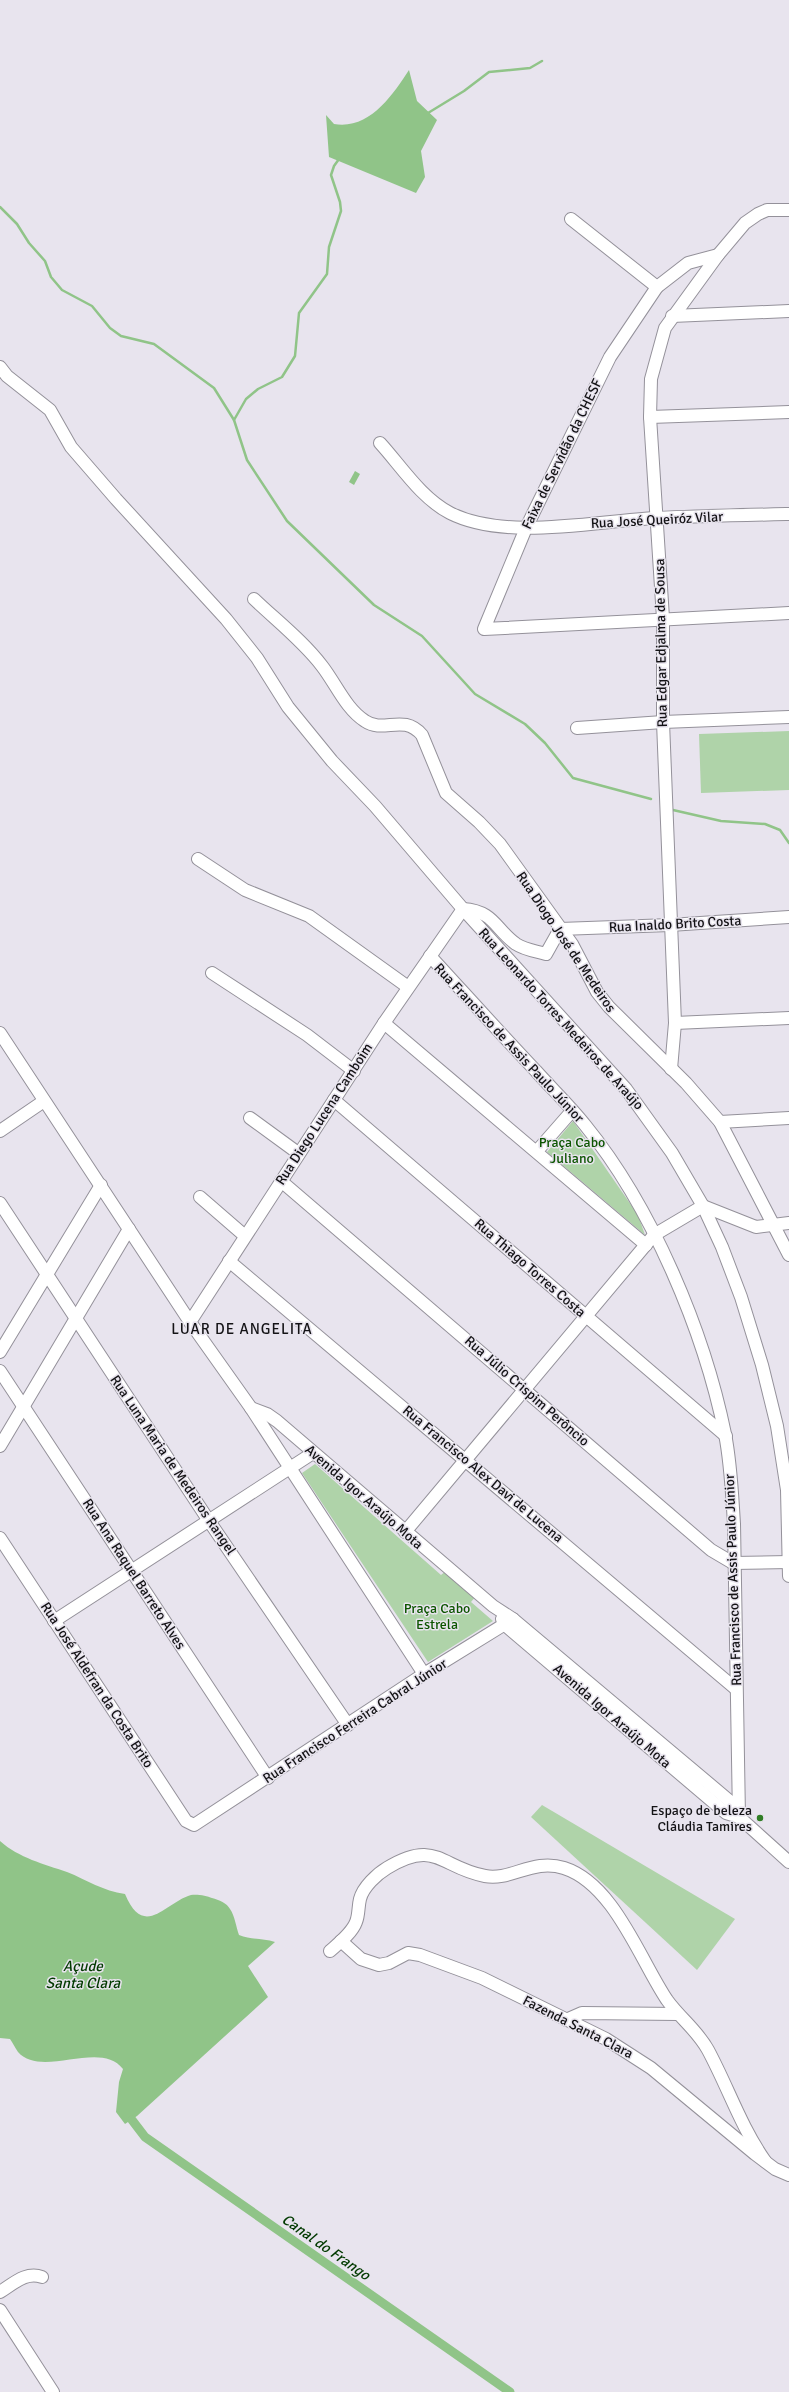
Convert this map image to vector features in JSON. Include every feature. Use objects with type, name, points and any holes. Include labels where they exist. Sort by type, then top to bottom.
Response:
[{"type":"street","name":"Rua Edgar Edjalma de Sousa","points":[[671,1069],[675,1023],[663,722],[663,618],[649,396],[652,373],[659,344],[672,316],[718,255],[750,219],[767,210],[789,210]]},
{"type":"street","points":[[571,219],[657,287]]},
{"type":"street","name":"Faixa de Servidão da CHESF","points":[[663,618],[484,629],[526,528],[610,357],[657,287],[688,263],[718,255]]},
{"type":"street","points":[[672,316],[789,311]]},
{"type":"street","name":"Rua Leonardo Torres Medeiros de Araújo","points":[[0,367],[7,376],[50,410],[71,447],[116,500],[240,635],[257,658],[288,707],[306,730],[332,761],[375,806],[463,909],[640,1106],[672,1153],[703,1206],[722,1247],[741,1297],[762,1365],[777,1426],[787,1490],[789,1576]]},
{"type":"street","points":[[650,417],[789,412]]},
{"type":"street","name":"Rua José Queiróz Vilar","points":[[380,443],[430,499],[450,513],[492,526],[526,528],[656,518],[789,514]]},
{"type":"street","name":"Rua Diogo José de Medeiros","points":[[254,599],[313,655],[362,718],[375,725],[405,724],[417,730],[425,741],[431,762],[446,793],[491,833],[560,929],[608,1007],[702,1099],[720,1122],[789,1255]]},
{"type":"street","points":[[663,618],[789,613]]},
{"type":"street","points":[[577,728],[663,722],[789,717]]},
{"type":"street","points":[[198,859],[245,890],[309,916],[408,987]]},
{"type":"street","points":[[463,909],[475,910],[487,915],[516,944],[525,949],[546,954],[560,929]]},
{"type":"street","name":"Rua Diego Lucena Camboim","points":[[190,1322],[298,1153],[354,1071],[408,987],[463,909]]},
{"type":"street","name":"Rua Inaldo Brito Costa","points":[[560,929],[670,925],[789,917]]},
{"type":"street","name":"Rua Francisco de Assis Paulo Júnior","points":[[430,956],[572,1110],[609,1158],[654,1235],[677,1281],[701,1344],[715,1390],[726,1436],[734,1524],[733,1563],[739,1817]]},
{"type":"street","points":[[212,973],[307,1035],[354,1071]]},
{"type":"street","points":[[675,1023],[789,1018]]},
{"type":"street","points":[[384,1023],[537,1151],[646,1245]]},
{"type":"street","points":[[0,1033],[190,1322],[251,1408],[288,1469],[424,1674]]},
{"type":"street","points":[[0,1131],[44,1100]]},
{"type":"street","name":"Rua Thiago Torres Costa","points":[[334,1100],[726,1436]]},
{"type":"street","points":[[537,1151],[572,1110]]},
{"type":"street","points":[[250,1118],[298,1153]]},
{"type":"street","points":[[720,1122],[789,1118]]},
{"type":"street","name":"Rua Júlio Crispim Perôncio","points":[[281,1181],[711,1550],[733,1563]]},
{"type":"street","points":[[0,1352],[49,1274],[101,1185]]},
{"type":"street","points":[[200,1197],[245,1236]]},
{"type":"street","name":"Rua Luna Maria de Medeiros Rangel","points":[[0,1203],[49,1274],[76,1319],[209,1521],[348,1725]]},
{"type":"street","points":[[405,1532],[588,1317],[654,1235],[703,1206],[756,1227],[789,1222]]},
{"type":"street","points":[[0,1446],[129,1228]]},
{"type":"street","name":"Rua Francisco Alex Davi de Lucena","points":[[229,1261],[736,1689]]},
{"type":"street","name":"Rua Ana Raquel Barreto Alves","points":[[0,1371],[268,1778]]},
{"type":"street","name":"Avenida Igor Araújo Mota","points":[[251,1408],[267,1414],[277,1421],[493,1606],[509,1622],[732,1803],[739,1817],[789,1862]]},
{"type":"street","points":[[54,1621],[313,1453]]},
{"type":"street","name":"Rua José Aldefran da Costa Brito","points":[[0,1538],[186,1821],[190,1824],[198,1824]]},
{"type":"street","points":[[733,1563],[789,1554]]},
{"type":"street","name":"Rua Francisco Ferreira Cabral Júnior","points":[[198,1824],[424,1674],[509,1622]]},
{"type":"street","points":[[330,1951],[353,1927],[357,1920],[360,1899],[369,1884],[387,1868],[411,1857],[422,1854],[436,1856],[469,1872],[494,1877],[531,1867],[551,1865],[581,1876],[594,1886],[619,1918],[667,2000],[678,2014],[698,2034],[709,2051],[744,2128],[765,2161]]},
{"type":"street","name":"Fazenda Santa Clara","points":[[341,1941],[360,1959],[379,1965],[389,1963],[408,1953],[430,1958],[482,1978],[628,2052],[765,2161],[789,2176]]},
{"type":"street","points":[[566,2020],[582,2013],[678,2014]]},
{"type":"street","points":[[0,2292],[24,2277],[36,2275],[42,2277]]},
{"type":"street","points":[[0,2310],[53,2392]]},
{"type":"green space","points":[[789,731],[789,790],[701,793],[699,734]]},
{"type":"green space","name":"Praça Cabo Juliano","points":[[573,1121],[638,1215],[645,1235],[547,1152]]},
{"type":"green space","name":"Praça Cabo Estrela","points":[[315,1464],[441,1575],[446,1571],[476,1596],[471,1602],[493,1621],[428,1662],[302,1473]]},
{"type":"green space","points":[[542,1805],[735,1919],[697,1970],[531,1817]]},
{"type":"shaded area","points":[[409,70],[417,101],[437,120],[421,151],[425,177],[416,193],[329,157],[326,115],[334,124],[358,122],[369,116],[387,100]]},
{"type":"shaded area","points":[[355,471],[360,474],[354,485],[349,482]]},
{"type":"shaded area","name":"Açude Santa Clara","points":[[0,1841],[15,1852],[32,1860],[67,1872],[102,1888],[125,1894],[132,1908],[140,1915],[148,1916],[156,1914],[191,1895],[205,1896],[222,1902],[229,1907],[232,1912],[239,1935],[248,1938],[275,1942],[248,1966],[268,1997],[137,2116],[125,2124],[116,2112],[119,2082],[123,2069],[113,2061],[100,2057],[41,2062],[28,2059],[18,2052],[10,2039],[0,2038]]},
{"type":"waterway","points":[[428,113],[464,91],[489,72],[530,68],[542,61]]},
{"type":"waterway","points":[[234,420],[246,399],[258,389],[282,377],[295,356],[299,313],[327,274],[329,247],[341,211],[340,202],[331,175],[334,166],[339,159]]},
{"type":"waterway","points":[[0,207],[17,224],[29,243],[45,261],[51,277],[62,290],[92,306],[110,328],[121,336],[154,344],[214,388],[234,420],[247,460],[287,521],[374,605],[422,636],[475,694],[525,724],[545,743],[573,778],[651,799]]},
{"type":"waterway","points":[[673,810],[721,821],[765,824],[780,830],[789,843]]},
{"type":"waterway","name":"Canal do Frango","points":[[132,2120],[145,2137],[510,2392]]},
{"type":"place","name":"Espaço de beleza Cláudia Tamires","points":[[760,1818]]},
{"type":"district","name":"LUAR DE ANGELITA","points":[[242,1329]]}]
